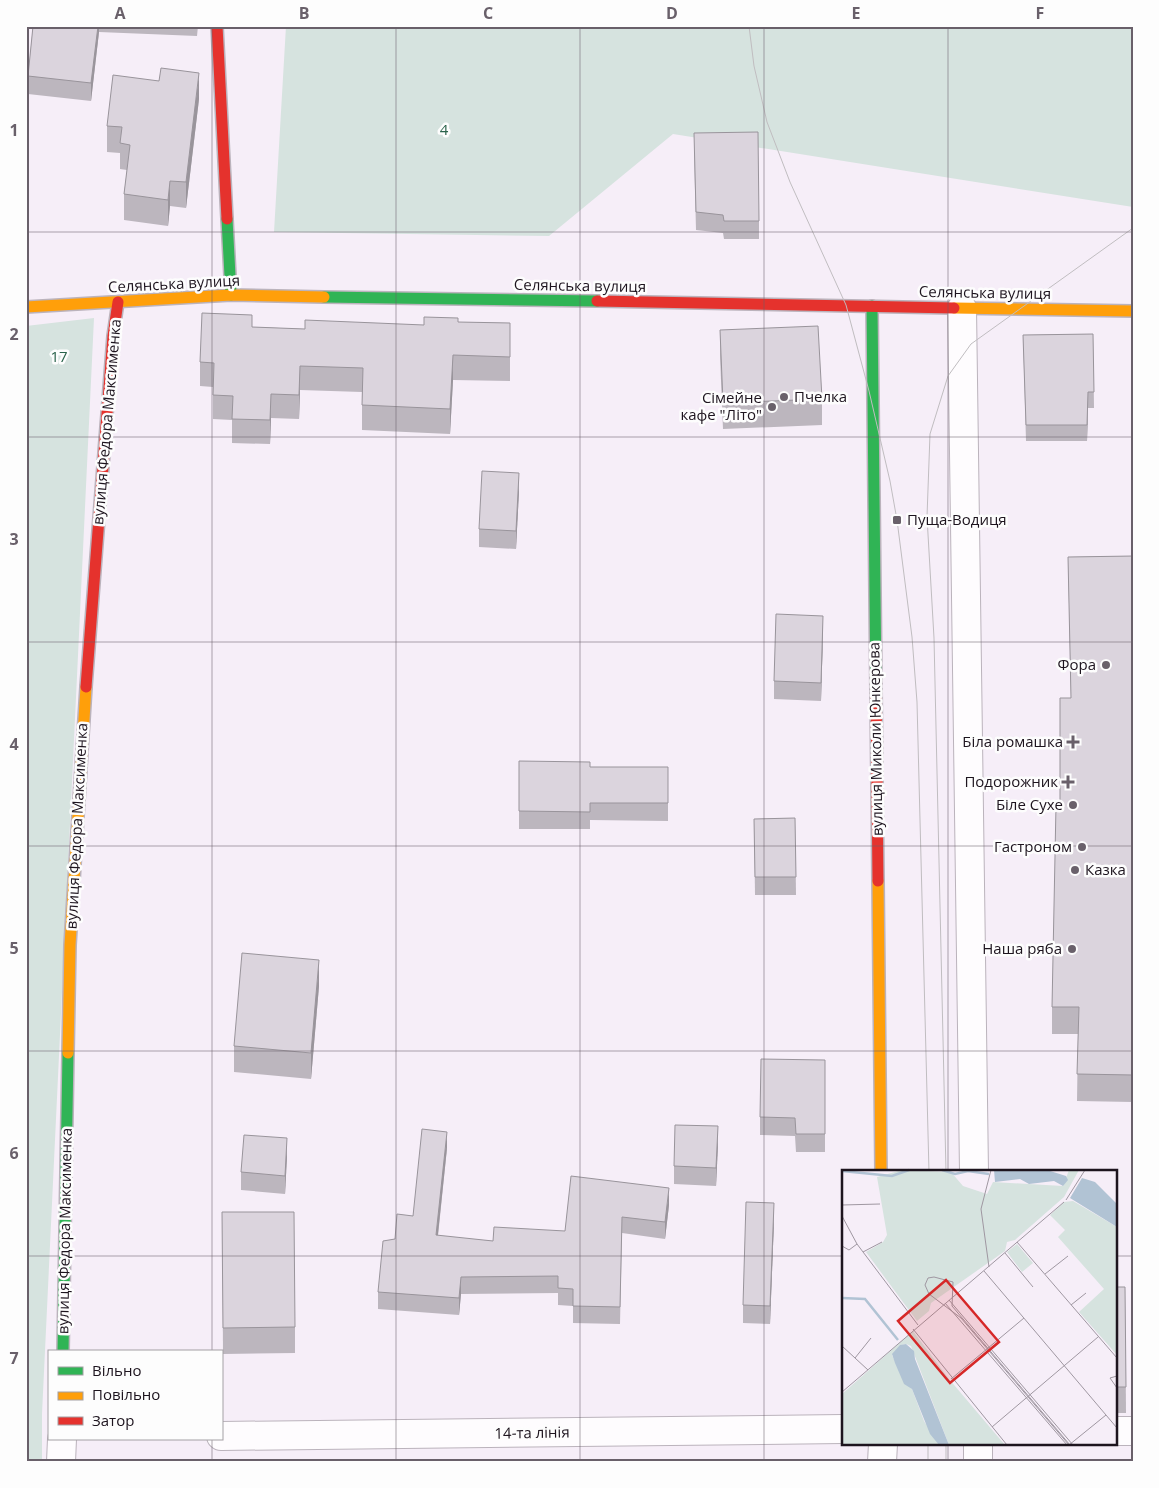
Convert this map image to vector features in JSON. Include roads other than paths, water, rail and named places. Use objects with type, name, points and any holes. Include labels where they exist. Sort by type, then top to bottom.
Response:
[{"type":"street","points":[[217,26],[231,295]]},
{"type":"street","name":"Селянська вулиця","points":[[26,308],[231,295],[1133,310]]},
{"type":"street","name":"вулиця Федора Максименка","points":[[63,1350],[72,906],[80,746],[113,336],[118,302]]},
{"type":"street","name":"вулиця Миколи Юнкерова","points":[[872,306],[881,1170]]},
{"type":"street","points":[[962,308],[974,1170]]},
{"type":"street","name":"14-та лінія","points":[[222,1436],[842,1430]]},
{"type":"street","points":[[1116,1431],[1133,1431]]},
{"type":"street","points":[[61,1462],[62,1440]]},
{"type":"street","points":[[882,1462],[883,1446]]},
{"type":"street","points":[[978,1446],[978,1462]]},
{"type":"tram line","points":[[749,26],[754,66],[767,122],[790,182],[846,305],[869,391],[897,520],[912,637],[917,702],[929,1170]]},
{"type":"tram line","points":[[946,1170],[934,638],[927,517],[930,434],[948,376],[971,344],[1133,228]]},
{"type":"tram line","points":[[928,1446],[928,1462]]},
{"type":"tram line","points":[[946,1446],[946,1462]]},
{"type":"place","name":"Пчелка","points":[[784,397]]},
{"type":"place","name":"Сімейне кафе \"Літо\"","points":[[772,407]]},
{"type":"place","name":"Пуща-Водиця","points":[[897,520]]},
{"type":"place","name":"Фора","points":[[1106,665]]},
{"type":"place","name":"Біла ромашка","points":[[1073,742]]},
{"type":"place","name":"Подорожник","points":[[1068,782]]},
{"type":"place","name":"Біле Сухе","points":[[1073,805]]},
{"type":"place","name":"Гастроном","points":[[1082,847]]},
{"type":"place","name":"Казка","points":[[1075,870]]},
{"type":"place","name":"Наша ряба","points":[[1072,949]]},
{"type":"park label","name":"4","points":[[444,130]]},
{"type":"park label","name":"17","points":[[59,357]]}]
